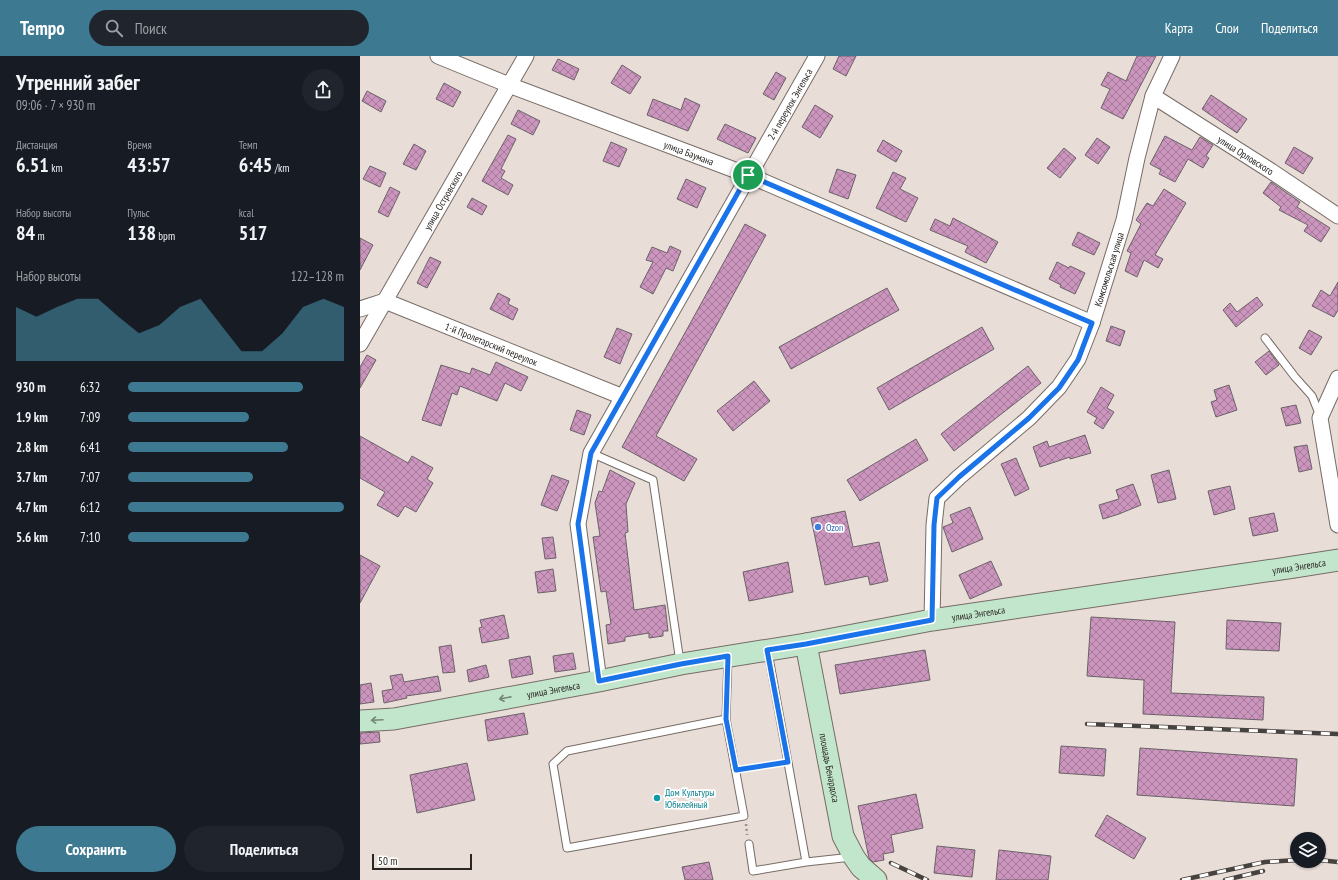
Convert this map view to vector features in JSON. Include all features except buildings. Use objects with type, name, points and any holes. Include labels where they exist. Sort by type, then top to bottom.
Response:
[{"type":"street","name":"улица Баумана","points":[[438,56],[509,85],[748,175],[1092,323]]},
{"type":"street","name":"улица Островского","points":[[360,344],[526,56]]},
{"type":"street","name":"2-й переулок Энгельса","points":[[599,681],[578,524],[591,453],[816,56]]},
{"type":"street","name":"Комсомольская улица","points":[[932,620],[934,525],[937,498],[959,477],[1029,418],[1059,388],[1078,360],[1092,323],[1124,220],[1137,158],[1153,96],[1172,56]]},
{"type":"street","name":"улица Орловского","points":[[1153,96],[1271,171],[1338,216]]},
{"type":"street","points":[[360,309],[386,301]]},
{"type":"street","name":"1-й Пролетарский переулок","points":[[386,301],[623,397]]},
{"type":"street","points":[[1338,378],[1320,418],[1338,525]]},
{"type":"street","name":"улица Энгельса","points":[[360,721],[394,719],[599,681],[681,664],[806,644],[932,620],[1338,560]]},
{"type":"street","name":"площадь Бенардоса","points":[[806,644],[842,836],[861,867],[876,880]]},
{"type":"lane","points":[[1265,338],[1312,396],[1320,418]]},
{"type":"lane","points":[[591,453],[653,480],[681,664]]},
{"type":"lane","points":[[767,650],[806,862]]},
{"type":"lane","points":[[726,719],[567,751],[553,764],[567,848],[744,816],[726,719],[728,656]]},
{"type":"lane","points":[[749,844],[752,871],[806,862],[854,857]]},
{"type":"path","points":[[736,770],[788,762]]},
{"type":"path","points":[[744,816],[749,844]]},
{"type":"railway","points":[[1087,724],[1338,734]]},
{"type":"railway","points":[[1182,880],[1265,862],[1290,860]]},
{"type":"railway","points":[[1326,861],[1338,862]]},
{"type":"railway","points":[[891,863],[927,880]]},
{"type":"railway","points":[[1225,880],[1263,871]]},
{"type":"place","name":"Ozon","points":[[818,527]]},
{"type":"place","name":"Дом Культуры Юбилейный","points":[[657,798]]},
{"type":"route","points":[[748,175],[1092,323],[1078,360],[1059,388],[1029,418],[959,477],[937,498],[934,525],[932,620],[767,650],[788,762],[736,770],[726,719],[728,656],[599,681],[578,524],[591,453],[748,175]]}]
